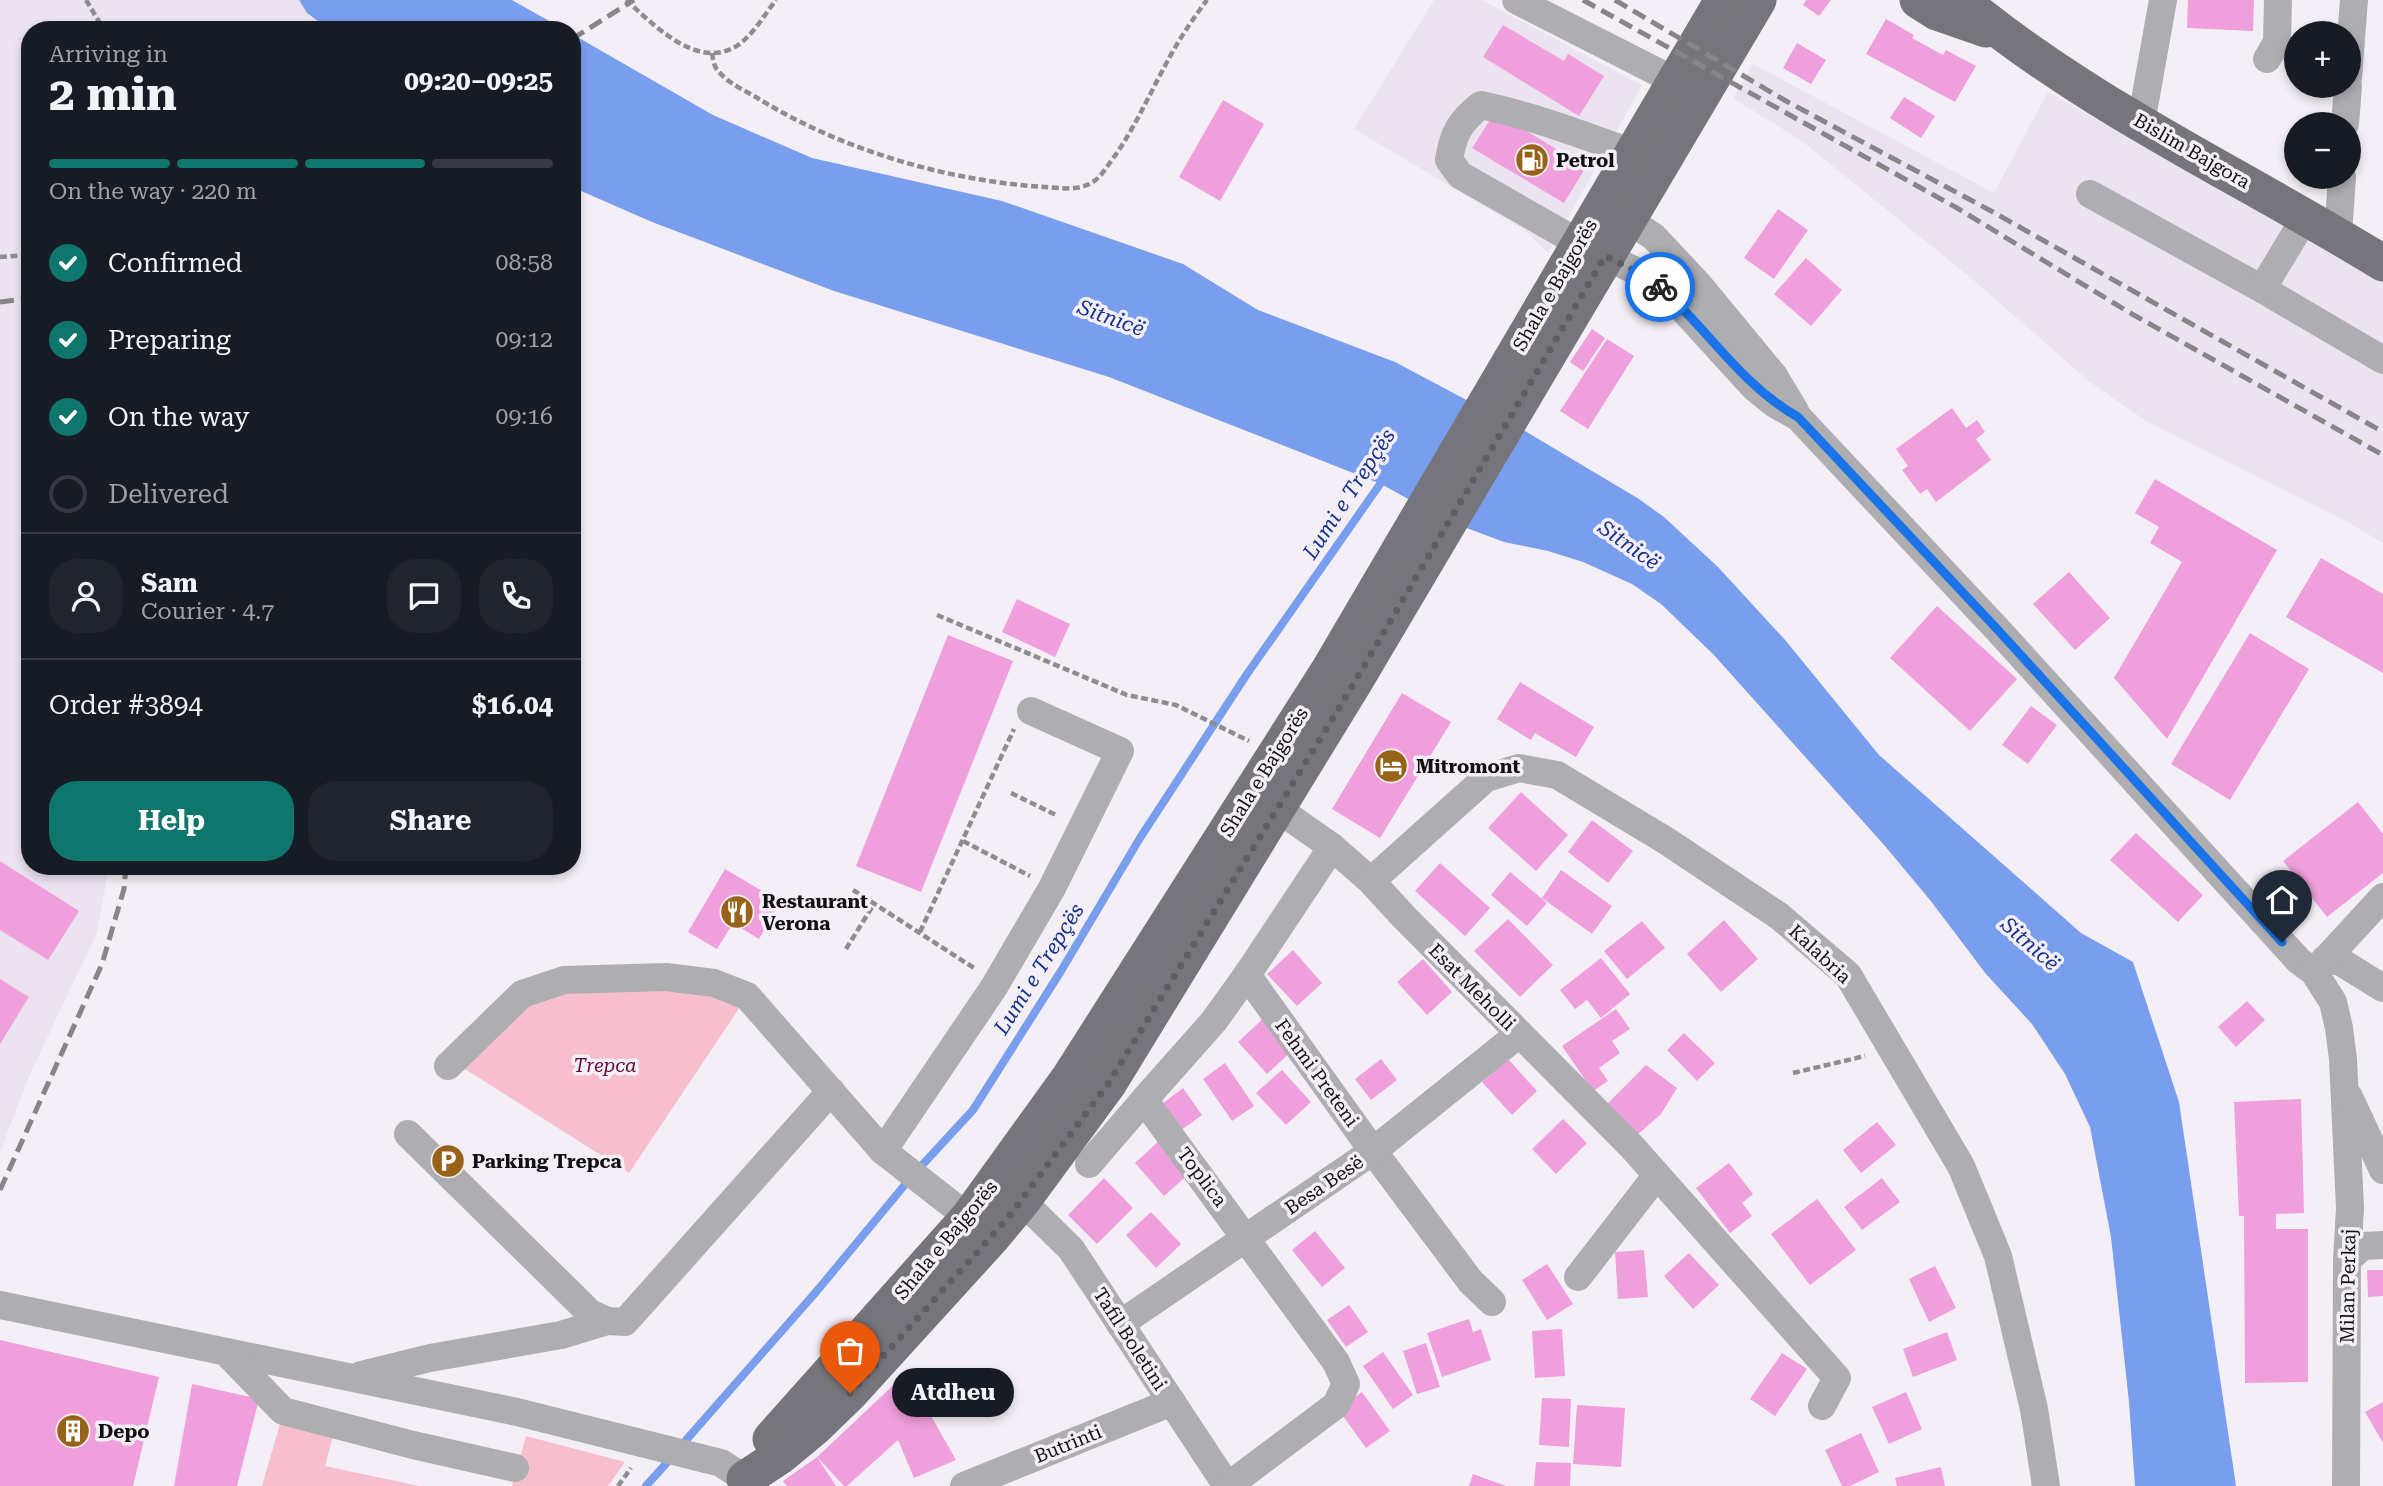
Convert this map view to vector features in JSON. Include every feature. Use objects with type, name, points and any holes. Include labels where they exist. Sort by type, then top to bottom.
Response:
[{"type":"main road","points":[[1707,55],[1723,0]]},
{"type":"main road","points":[[1707,55],[1758,0]]},
{"type":"main road","name":"Bislim Bajgora","points":[[1918,0],[1937,12],[2004,36]]},
{"type":"main road","name":"Bislim Bajgora","points":[[1961,0],[2004,36],[2141,123],[2383,262]]},
{"type":"main road","name":"Shala e Bajgorës","points":[[1615,211],[1633,153],[1675,81],[1707,55]]},
{"type":"main road","name":"Shala e Bajgorës","points":[[981,1227],[1070,1077],[1340,678],[1707,55]]},
{"type":"main road","name":"Shala e Bajgorës","points":[[735,1476],[981,1227],[1022,1201],[1108,1084],[1278,809],[1340,678]]},
{"type":"street","points":[[1516,0],[1675,81]]},
{"type":"street","points":[[2141,123],[2162,0]]},
{"type":"street","points":[[2267,59],[2277,42],[2278,0]]},
{"type":"street","points":[[2352,21],[2354,0]]},
{"type":"street","points":[[1633,153],[1563,127],[1481,106],[1465,117],[1452,141],[1449,160],[1460,175],[1592,250],[1650,278],[1754,387],[1775,404],[1798,417],[1997,629],[2290,951],[2319,966],[2342,962],[2383,988]]},
{"type":"street","points":[[2338,235],[2341,189]]},
{"type":"street","points":[[2090,194],[2262,289],[2383,360]]},
{"type":"street","points":[[1615,211],[1654,237],[1698,284],[1774,376],[1798,417]]},
{"type":"street","points":[[2262,289],[2306,216]]},
{"type":"street","points":[[891,1157],[1052,888],[1120,751],[1025,715]]},
{"type":"street","name":"Kalabria","points":[[1371,881],[1486,778],[1519,768],[1557,775],[1665,840],[1779,916],[1848,975],[1961,1166],[1998,1256],[2034,1409],[2046,1486]]},
{"type":"street","name":"Esat Meholli","points":[[1278,809],[1332,847],[1371,881],[1657,1175],[1837,1378],[1822,1406]]},
{"type":"street","points":[[1089,1164],[1214,1021],[1332,847]]},
{"type":"street","points":[[2319,966],[2383,897]]},
{"type":"street","name":"Milan Perkaj","points":[[2319,966],[2333,1002],[2343,1059],[2350,1208],[2347,1260],[2346,1486]]},
{"type":"street","name":"Fehmi Preteni","points":[[1247,975],[1471,1282],[1492,1302]]},
{"type":"street","points":[[448,1066],[522,994],[564,980],[666,977],[714,983],[747,996],[891,1157],[981,1227]]},
{"type":"street","name":"Besa Besë","points":[[1120,1324],[1373,1151],[1519,1034]]},
{"type":"street","points":[[2343,1085],[2383,1170]]},
{"type":"street","points":[[351,1377],[430,1358],[561,1335],[607,1321],[625,1322],[831,1091]]},
{"type":"street","name":"Toplica","points":[[1144,1100],[1336,1362],[1346,1384],[1336,1405],[1228,1486]]},
{"type":"street","points":[[408,1134],[590,1313],[607,1321]]},
{"type":"street","points":[[1578,1277],[1657,1175]]},
{"type":"street","name":"Tafil Boletini","points":[[1022,1201],[1070,1249],[1228,1486]]},
{"type":"street","points":[[2347,1260],[2363,1247],[2383,1245]]},
{"type":"street","points":[[0,1305],[517,1412],[658,1447],[735,1476]]},
{"type":"street","points":[[226,1352],[283,1411],[515,1468]]},
{"type":"street","name":"Butrinti","points":[[964,1486],[1171,1402]]},
{"type":"path","points":[[86,0],[99,21]]},
{"type":"path","points":[[626,0],[648,20],[688,48],[701,53],[734,48],[747,37],[776,0]]},
{"type":"path","points":[[712,53],[715,67],[728,80],[791,118],[829,136],[913,164],[975,178],[1015,185],[1083,187],[1099,177],[1121,147],[1176,47],[1207,0]]},
{"type":"path","points":[[0,257],[21,256]]},
{"type":"path","points":[[937,615],[1127,695],[1176,705],[1253,743]]},
{"type":"path","points":[[920,933],[1025,715]]},
{"type":"path","points":[[1011,793],[1081,827]]},
{"type":"path","points":[[963,841],[1052,888]]},
{"type":"path","points":[[853,890],[992,979],[994,987]]},
{"type":"path","points":[[846,950],[874,904]]},
{"type":"path","points":[[1793,1073],[1893,1049]]},
{"type":"shaded area","points":[[0,0],[299,0],[307,13],[318,21],[21,21],[21,875],[107,875],[97,933],[30,1074],[0,1152]]},
{"type":"shaded area","points":[[1434,0],[1482,0],[1642,85],[1548,253],[1524,230],[1354,129]]},
{"type":"shaded area","points":[[1753,64],[1994,193],[2048,92],[2383,280],[2383,543],[2342,519],[2146,421],[2090,382],[1971,278],[1803,142],[1733,98]]},
{"type":"green space","name":"Trepca","points":[[659,985],[742,1004],[629,1173],[457,1064],[516,1008],[559,987]]},
{"type":"green space","points":[[280,1424],[333,1436],[325,1466],[419,1486],[262,1486]]},
{"type":"green space","points":[[526,1436],[625,1462],[608,1486],[512,1486]]},
{"type":"water","points":[[299,0],[512,0],[549,21],[318,21],[307,13]]},
{"type":"water","name":"Sitnicë","points":[[581,39],[713,115],[812,158],[1002,201],[1183,264],[1258,310],[1395,362],[1525,431],[1639,499],[1664,517],[1718,567],[1786,641],[1879,755],[2081,933],[2133,962],[2179,1102],[2236,1486],[2135,1486],[2111,1237],[2090,1127],[2065,1074],[2032,1024],[1986,974],[1885,846],[1713,654],[1661,604],[1632,584],[1583,562],[1504,542],[1448,521],[1381,484],[1109,377],[834,291],[652,222],[581,191]]},
{"type":"building","points":[[1806,0],[1831,0],[1819,16],[1803,5]]},
{"type":"building","points":[[2188,0],[2254,0],[2253,31],[2187,28]]},
{"type":"building","points":[[1886,19],[1914,35],[1912,38],[1943,55],[1946,50],[1976,66],[1955,102],[1866,54]]},
{"type":"building","points":[[1503,25],[1564,61],[1568,54],[1604,76],[1579,116],[1483,57]]},
{"type":"building","points":[[1797,43],[1826,60],[1811,84],[1783,68]]},
{"type":"building","points":[[1904,97],[1935,116],[1921,138],[1890,118]]},
{"type":"building","points":[[1223,100],[1264,124],[1220,201],[1179,177]]},
{"type":"building","points":[[1495,112],[1586,167],[1564,203],[1472,148]]},
{"type":"building","points":[[1778,209],[1808,230],[1774,279],[1744,258]]},
{"type":"building","points":[[1806,258],[1842,290],[1811,326],[1774,294]]},
{"type":"building","points":[[1592,329],[1605,338],[1583,371],[1570,362]]},
{"type":"building","points":[[1607,339],[1634,356],[1588,429],[1560,411]]},
{"type":"building","points":[[1952,408],[1966,428],[1977,420],[1985,432],[1976,439],[1991,460],[1936,502],[1927,489],[1920,494],[1902,470],[1908,466],[1896,449]]},
{"type":"building","points":[[2155,479],[2277,550],[2167,739],[2114,678],[2182,562],[2150,543],[2159,527],[2135,513]]},
{"type":"building","points":[[2321,558],[2383,594],[2383,673],[2286,617]]},
{"type":"building","points":[[2069,572],[2110,618],[2075,650],[2033,604]]},
{"type":"building","points":[[1017,599],[1070,624],[1055,657],[1002,632]]},
{"type":"building","points":[[1937,606],[2017,679],[1970,731],[1890,658]]},
{"type":"building","points":[[2250,633],[2309,669],[2230,800],[2171,764]]},
{"type":"building","points":[[948,635],[1013,661],[921,892],[856,866]]},
{"type":"building","points":[[1520,682],[1594,727],[1576,757],[1535,733],[1531,740],[1497,719]]},
{"type":"building","name":"Mitromont","points":[[1402,693],[1451,722],[1380,838],[1332,809]]},
{"type":"building","points":[[2031,706],[2057,725],[2028,764],[2002,745]]},
{"type":"building","points":[[1521,792],[1568,835],[1536,871],[1488,828]]},
{"type":"building","points":[[2358,802],[2383,834],[2383,873],[2327,917],[2283,861]]},
{"type":"building","points":[[1592,820],[1633,851],[1608,883],[1568,852]]},
{"type":"building","points":[[2136,833],[2203,895],[2178,922],[2110,860]]},
{"type":"building","points":[[0,861],[79,911],[48,960],[0,930]]},
{"type":"building","points":[[1440,863],[1490,908],[1465,936],[1415,891]]},
{"type":"building","name":"Restaurant Verona","points":[[725,869],[781,902],[759,939],[733,923],[717,949],[688,932]]},
{"type":"building","points":[[1561,870],[1612,906],[1592,934],[1542,898]]},
{"type":"building","points":[[1510,872],[1547,903],[1527,926],[1491,895]]},
{"type":"building","points":[[1508,919],[1553,965],[1520,997],[1474,951]]},
{"type":"building","points":[[1724,920],[1758,959],[1721,992],[1687,954]]},
{"type":"building","points":[[1642,921],[1665,948],[1627,979],[1604,951]]},
{"type":"building","points":[[1293,950],[1322,983],[1297,1006],[1267,974]]},
{"type":"building","points":[[1601,958],[1630,994],[1601,1018],[1587,1000],[1575,1009],[1560,990]]},
{"type":"building","points":[[1423,959],[1452,992],[1427,1015],[1397,982]]},
{"type":"building","points":[[0,979],[29,997],[0,1044]]},
{"type":"building","points":[[2247,1001],[2265,1020],[2236,1047],[2218,1027]]},
{"type":"building","points":[[1616,1009],[1630,1029],[1612,1041],[1620,1053],[1599,1068],[1608,1081],[1593,1091],[1562,1046]]},
{"type":"building","points":[[1266,1016],[1295,1048],[1267,1074],[1238,1042]]},
{"type":"building","points":[[1684,1033],[1715,1063],[1697,1081],[1667,1050]]},
{"type":"building","points":[[1381,1059],[1397,1080],[1371,1100],[1355,1079]]},
{"type":"building","points":[[1508,1059],[1537,1091],[1512,1115],[1482,1082]]},
{"type":"building","points":[[1225,1063],[1254,1106],[1232,1121],[1203,1079]]},
{"type":"building","points":[[1646,1065],[1677,1088],[1661,1114],[1635,1137],[1606,1105]]},
{"type":"building","points":[[1282,1070],[1311,1102],[1286,1125],[1256,1093]]},
{"type":"building","points":[[1183,1088],[1202,1115],[1180,1131],[1162,1104]]},
{"type":"building","points":[[2301,1099],[2304,1213],[2276,1214],[2276,1229],[2308,1229],[2308,1382],[2245,1383],[2244,1216],[2239,1216],[2234,1102]]},
{"type":"building","points":[[1563,1119],[1587,1143],[1556,1174],[1532,1149]]},
{"type":"building","points":[[1877,1122],[1896,1145],[1861,1173],[1843,1150]]},
{"type":"building","points":[[1160,1140],[1190,1173],[1164,1196],[1135,1163]]},
{"type":"building","points":[[1729,1163],[1753,1194],[1742,1203],[1752,1216],[1730,1233],[1696,1188]]},
{"type":"building","points":[[1104,1178],[1133,1208],[1097,1244],[1068,1215]]},
{"type":"building","points":[[1882,1178],[1900,1202],[1862,1230],[1844,1207]]},
{"type":"building","points":[[1817,1199],[1856,1250],[1810,1285],[1771,1234]]},
{"type":"building","points":[[1151,1212],[1181,1244],[1156,1268],[1126,1235]]},
{"type":"building","points":[[1315,1231],[1345,1268],[1322,1287],[1292,1250]]},
{"type":"building","points":[[1644,1250],[1648,1297],[1618,1299],[1615,1252]]},
{"type":"building","points":[[1689,1253],[1719,1285],[1693,1309],[1664,1276]]},
{"type":"building","points":[[1547,1264],[1573,1304],[1547,1320],[1522,1280]]},
{"type":"building","points":[[1935,1266],[1956,1308],[1929,1322],[1909,1279]]},
{"type":"building","points":[[2367,1270],[2383,1270],[2383,1296],[2368,1297]]},
{"type":"building","points":[[1349,1305],[1368,1332],[1346,1347],[1327,1320]]},
{"type":"building","points":[[1469,1319],[1473,1332],[1481,1329],[1491,1360],[1442,1377],[1427,1333]]},
{"type":"building","points":[[1562,1329],[1565,1376],[1535,1378],[1532,1331]]},
{"type":"building","points":[[1947,1332],[1957,1360],[1913,1377],[1903,1349]]},
{"type":"building","name":"Depo","points":[[0,1340],[159,1377],[133,1486],[0,1486]]},
{"type":"building","points":[[1426,1343],[1440,1387],[1417,1394],[1403,1351]]},
{"type":"building","points":[[1383,1352],[1413,1395],[1393,1409],[1363,1366]]},
{"type":"building","points":[[1782,1353],[1807,1369],[1775,1416],[1750,1399]]},
{"type":"building","points":[[900,1379],[926,1407],[956,1460],[914,1478],[898,1440],[844,1486],[817,1457]]},
{"type":"building","points":[[192,1384],[259,1399],[237,1486],[174,1486]]},
{"type":"building","points":[[1362,1392],[1390,1431],[1366,1448],[1338,1409]]},
{"type":"building","points":[[1906,1392],[1922,1429],[1889,1444],[1872,1407]]},
{"type":"building","points":[[1542,1398],[1571,1399],[1569,1447],[1539,1445]]},
{"type":"building","points":[[2383,1402],[2383,1443],[2365,1412]]},
{"type":"building","points":[[1577,1405],[1625,1408],[1621,1467],[1573,1464]]},
{"type":"building","points":[[1861,1433],[1879,1472],[1850,1486],[1842,1486],[1825,1450]]},
{"type":"building","points":[[817,1457],[836,1486],[787,1486],[783,1481]]},
{"type":"building","points":[[1536,1462],[1571,1463],[1570,1486],[1534,1486]]},
{"type":"building","points":[[1941,1467],[1945,1486],[1897,1486],[1895,1478]]},
{"type":"building","points":[[1473,1474],[1506,1486],[1469,1486]]},
{"type":"waterway","name":"Lumi e Trepçës","points":[[680,1447],[816,1292],[913,1175],[973,1110],[1061,971],[1140,838],[1247,674],[1385,477]]},
{"type":"waterway","name":"Lumi e Trepçës","points":[[646,1486],[672,1457]]},
{"type":"railway","points":[[581,33],[634,0]]},
{"type":"railway","points":[[1583,0],[1957,208],[2132,314],[2383,455]]},
{"type":"railway","points":[[1615,0],[1786,101],[1993,212],[2383,432]]},
{"type":"railway","points":[[0,302],[21,299]]},
{"type":"railway","points":[[0,1190],[102,964],[124,889],[125,875]]},
{"type":"way so far","points":[[850,1393],[993,1236],[1108,1084],[1341,705],[1605,256],[1650,278],[1660,287]]},
{"type":"place","name":"Petrol","points":[[1532,160]]},
{"type":"place","name":"Mitromont","points":[[1391,766]]},
{"type":"place","name":"Restaurant Verona","points":[[737,912]]},
{"type":"place","name":"Parking Trepca","points":[[448,1161]]},
{"type":"place","name":"Atdheu","points":[[850,1393]]},
{"type":"place","name":"Depo","points":[[73,1431]]},
{"type":"route","points":[[1660,287],[1754,387],[1775,404],[1798,417],[1997,629],[2282,942]]}]
